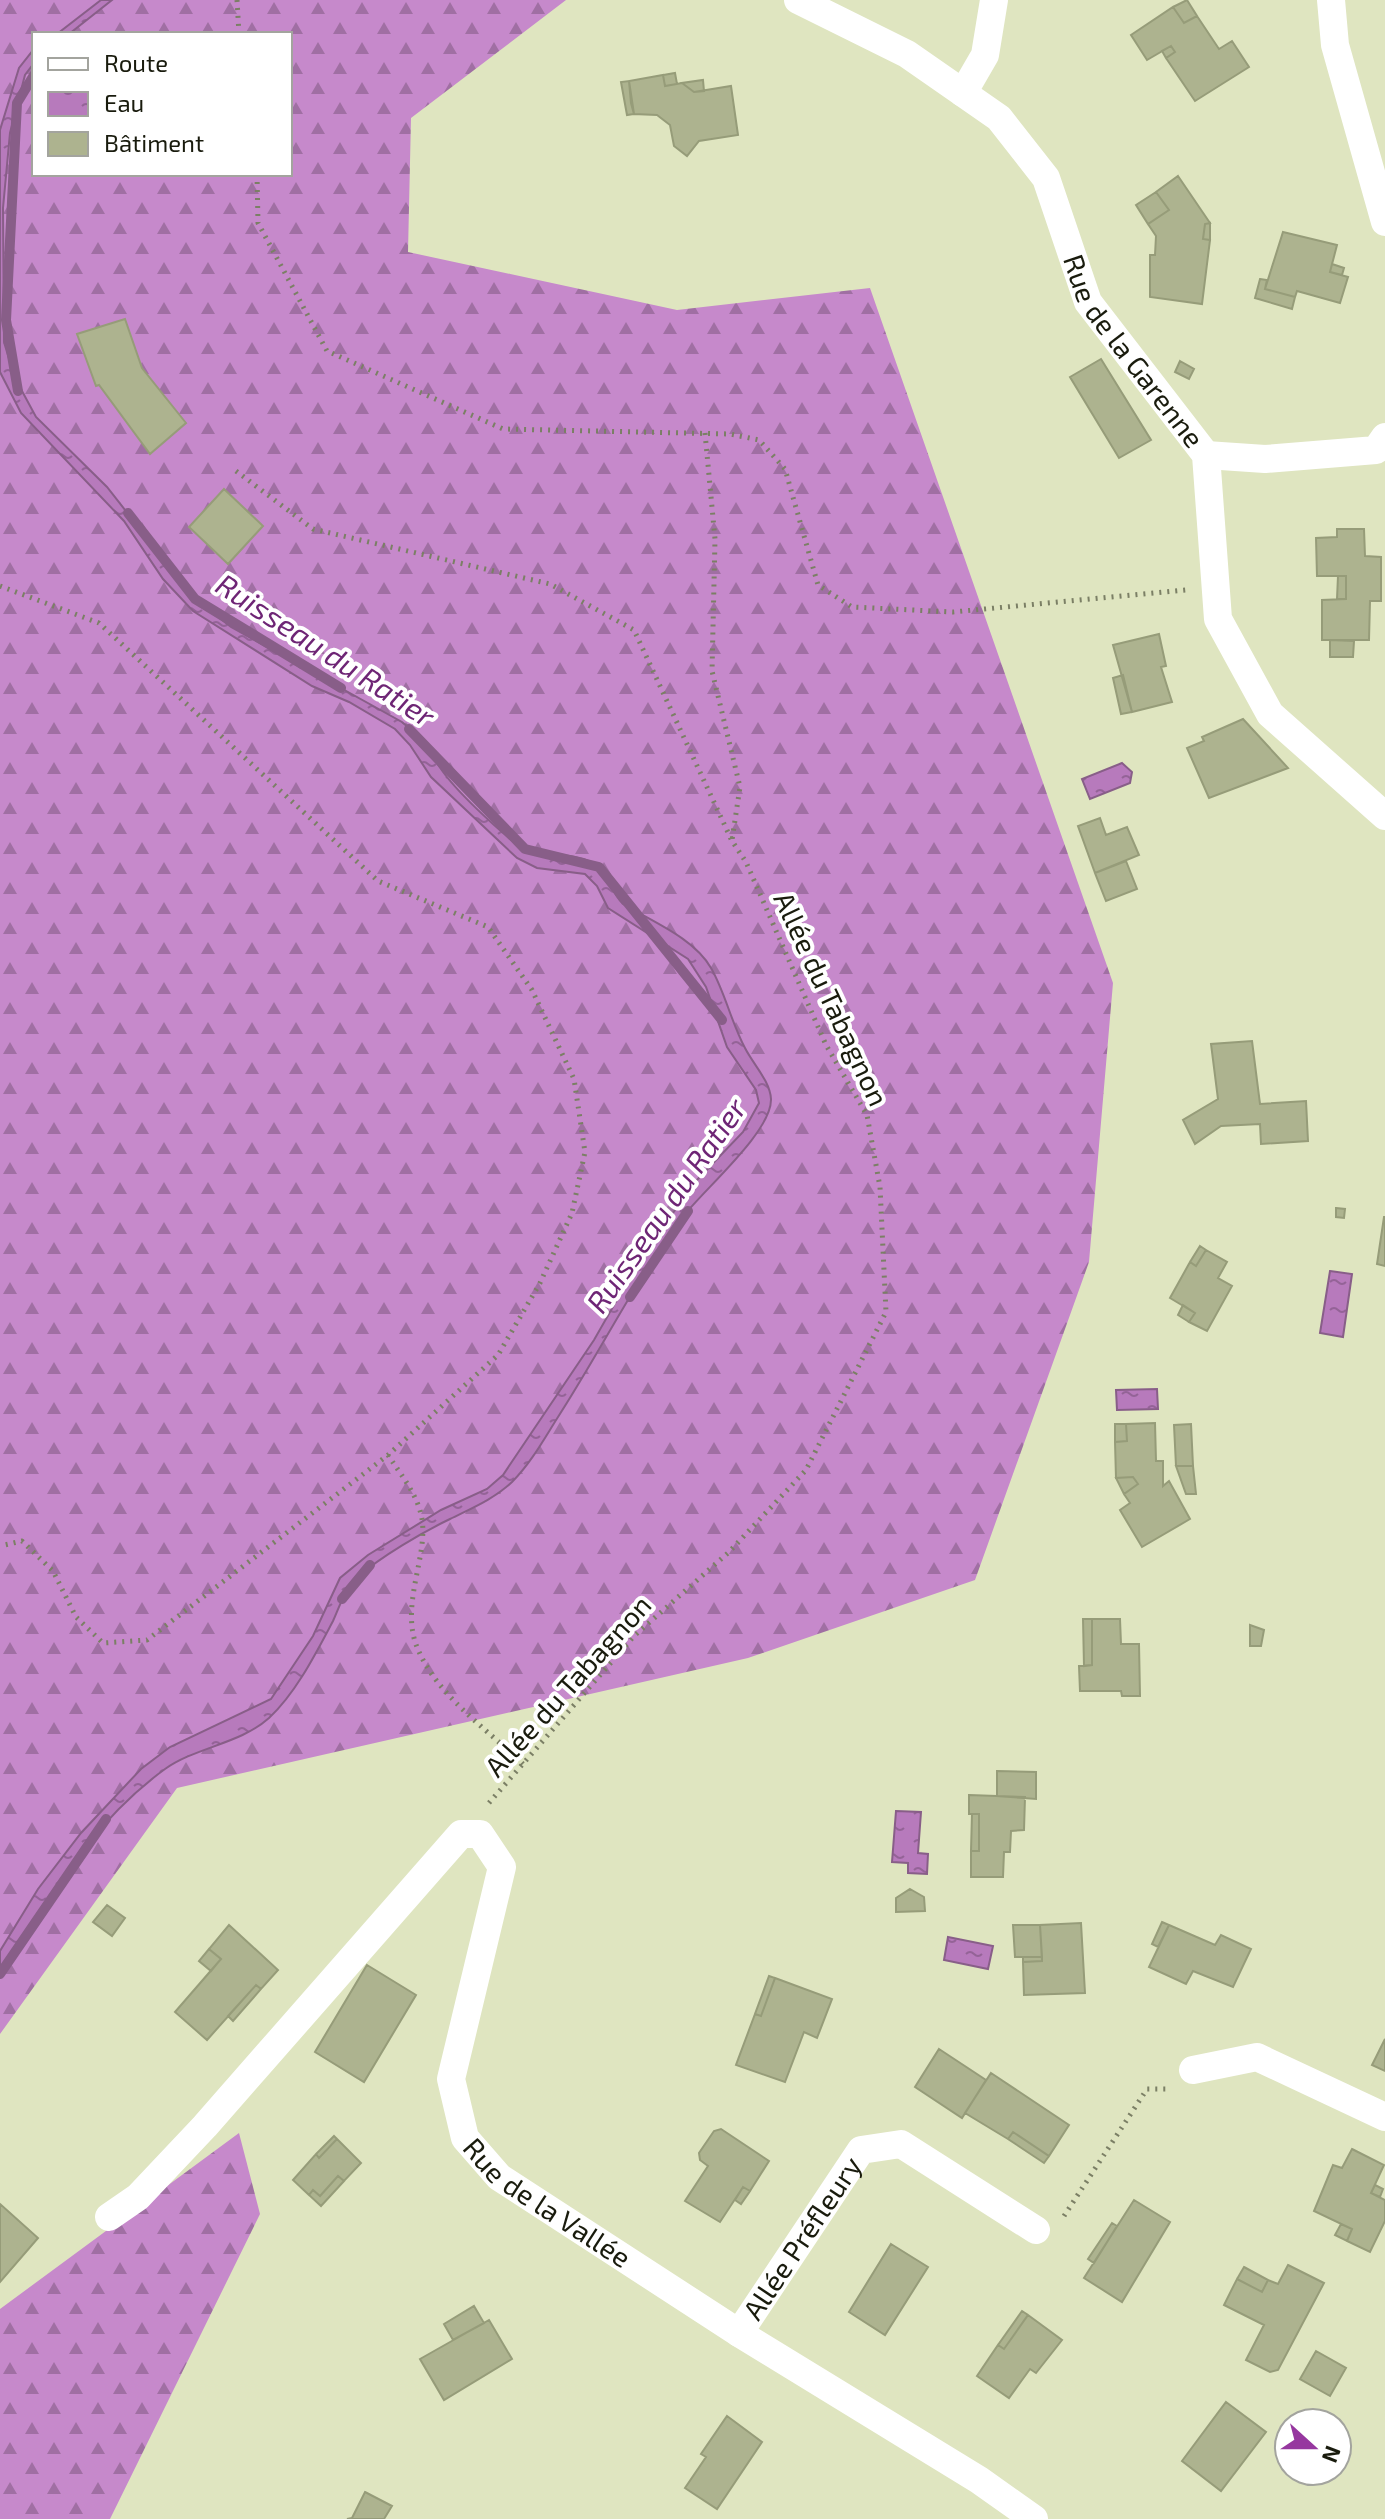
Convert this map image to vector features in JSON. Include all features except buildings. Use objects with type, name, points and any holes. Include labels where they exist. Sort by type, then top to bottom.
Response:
[{"type":"street","name":"Rue de la Garenne","points":[[798,0],[907,54],[999,118],[1046,178],[1088,302],[1206,455],[1218,619],[1270,714],[1385,816]]},
{"type":"street","points":[[963,93],[985,55],[994,0]]},
{"type":"street","points":[[1331,0],[1335,45],[1385,222]]},
{"type":"street","points":[[1206,455],[1265,459],[1376,450],[1385,437]]},
{"type":"street","points":[[109,2217],[138,2197],[205,2126],[461,1834]]},
{"type":"street","name":"Rue de la Vallée","points":[[461,1834],[480,1834],[502,1867],[451,2079],[465,2138],[499,2177],[739,2333],[979,2480],[1034,2519]]},
{"type":"street","points":[[1193,2070],[1257,2057],[1385,2117]]},
{"type":"street","name":"Allée Préfleury","points":[[739,2333],[861,2150],[901,2144],[1036,2230]]},
{"type":"path","points":[[237,0],[239,32]]},
{"type":"path","points":[[257,176],[258,223],[327,351],[503,429],[705,433],[759,440],[785,469],[818,585],[852,607],[953,612],[1216,587]]},
{"type":"path","points":[[705,433],[715,539],[712,671],[740,787],[732,841]]},
{"type":"path","name":"Allée du Tabagnon","points":[[236,471],[313,529],[550,584],[634,630],[732,841],[746,862],[826,1045],[867,1115],[880,1187],[886,1312],[806,1470],[729,1552],[634,1636],[461,1834]]},
{"type":"path","points":[[0,586],[99,623],[378,881],[488,927],[532,990],[574,1079],[585,1152],[572,1213],[540,1283],[498,1355],[388,1455],[147,1640],[103,1643],[76,1617],[53,1571],[22,1541],[0,1546]]},
{"type":"path","points":[[388,1455],[415,1496],[423,1522],[411,1608],[415,1644],[431,1677],[524,1765]]},
{"type":"path","points":[[1036,2230],[1060,2223],[1147,2089],[1178,2089],[1193,2070]]},
{"type":"green space","points":[[0,0],[566,0],[411,118],[408,252],[677,310],[870,288],[1113,983],[1089,1262],[975,1580],[748,1658],[177,1788],[0,2034]]},
{"type":"green space","points":[[239,2133],[260,2214],[110,2519],[0,2519],[0,2309]]},
{"type":"water","points":[[101,0],[112,0],[72,32],[60,32]]},
{"type":"water","points":[[32,52],[32,66],[25,75],[10,133],[3,208],[4,342],[15,378],[36,417],[107,487],[195,599],[231,627],[402,722],[419,738],[456,787],[515,843],[534,852],[572,856],[591,862],[606,876],[623,904],[694,948],[716,977],[740,1038],[764,1079],[771,1099],[768,1112],[749,1144],[691,1207],[664,1243],[519,1475],[490,1498],[415,1538],[358,1577],[346,1592],[305,1672],[279,1708],[245,1734],[190,1755],[165,1769],[115,1812],[54,1888],[0,1970],[0,1951],[38,1889],[81,1833],[141,1769],[170,1747],[271,1699],[313,1636],[340,1578],[368,1555],[441,1510],[487,1489],[503,1475],[594,1340],[642,1256],[696,1181],[743,1132],[759,1103],[756,1090],[727,1047],[706,987],[688,959],[608,908],[597,886],[585,874],[537,868],[517,858],[431,777],[395,729],[349,702],[312,686],[193,611],[163,579],[124,521],[21,413],[0,372],[0,130],[19,68]]},
{"type":"water","points":[[1122,763],[1132,772],[1130,783],[1090,799],[1082,779]]},
{"type":"water","points":[[1330,1271],[1352,1274],[1343,1337],[1320,1333]]},
{"type":"water","points":[[1157,1389],[1158,1409],[1117,1410],[1116,1390]]},
{"type":"water","points":[[896,1811],[921,1812],[918,1853],[928,1854],[927,1874],[908,1873],[908,1863],[892,1862]]},
{"type":"water","points":[[948,1937],[993,1946],[988,1969],[944,1960]]},
{"type":"waterway","name":"Ruisseau du Ratier","points":[[18,391],[6,320],[17,103],[32,78]]},
{"type":"waterway","name":"Ruisseau du Ratier","points":[[128,513],[195,599],[341,688]]},
{"type":"waterway","name":"Ruisseau du Ratier","points":[[409,729],[525,849],[599,867],[722,1020]]},
{"type":"waterway","name":"Ruisseau du Ratier","points":[[630,1297],[688,1211]]},
{"type":"waterway","name":"Ruisseau du Ratier","points":[[342,1599],[370,1565]]},
{"type":"waterway","name":"Ruisseau du Ratier","points":[[0,1974],[106,1819]]}]
